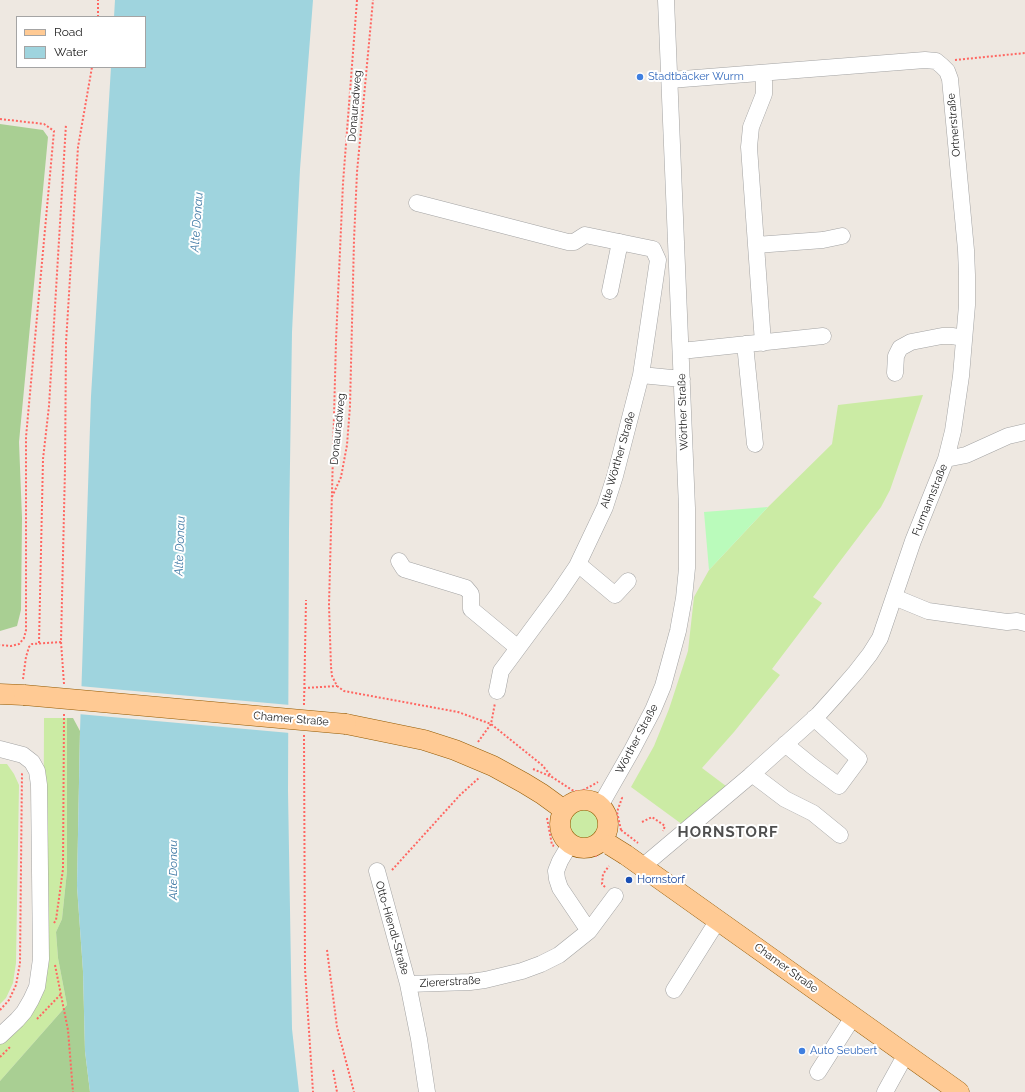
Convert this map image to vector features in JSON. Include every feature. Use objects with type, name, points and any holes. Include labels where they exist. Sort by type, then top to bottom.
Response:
[{"type":"main road","name":"Chamer Straße","points":[[0,694],[23,690],[346,724],[424,740],[456,750],[493,766],[542,794],[564,810]]},
{"type":"main road","points":[[585,799],[593,801],[605,811],[608,818],[606,833],[620,848],[597,844],[591,847],[567,849],[565,839],[559,825],[560,817],[564,810],[569,804],[577,800],[585,799]]},
{"type":"main road","name":"Chamer Straße","points":[[620,848],[906,1054],[949,1089]]},
{"type":"street","name":"Wörther Straße","points":[[600,806],[653,710],[665,680],[678,632],[685,591],[688,538],[666,0]]},
{"type":"street","points":[[670,80],[764,74],[925,60],[936,61],[942,66]]},
{"type":"street","name":"Ortnerstraße","points":[[942,66],[947,71],[950,79],[967,275],[967,305],[961,376],[953,431],[946,459]]},
{"type":"street","points":[[763,343],[749,136],[764,94],[764,74]]},
{"type":"street","name":"Alte Wörther Straße","points":[[417,203],[568,242],[574,242],[585,235],[653,249],[658,260],[641,375],[615,476],[605,507],[578,564],[558,594],[501,671],[496,691]]},
{"type":"street","points":[[756,245],[823,240],[842,236]]},
{"type":"street","points":[[610,291],[620,242]]},
{"type":"street","points":[[681,351],[823,336]]},
{"type":"street","points":[[895,373],[896,356],[900,348],[911,342],[952,336],[964,338]]},
{"type":"street","points":[[745,344],[755,444]]},
{"type":"street","points":[[641,375],[682,378]]},
{"type":"street","name":"Furmannstraße","points":[[620,848],[752,774],[814,718],[836,695],[870,654],[880,638],[913,541],[946,459],[966,455],[1008,436],[1025,432]]},
{"type":"street","points":[[399,561],[404,569],[466,588],[471,594],[471,609],[518,648]]},
{"type":"street","points":[[578,564],[615,596],[628,581]]},
{"type":"street","points":[[894,597],[928,611],[1007,622],[1017,621],[1025,623]]},
{"type":"street","points":[[785,744],[839,786],[859,759],[814,718]]},
{"type":"street","points":[[0,749],[23,755],[32,762],[37,771],[39,785],[41,960],[37,987],[31,1000],[17,1020],[0,1036]]},
{"type":"street","points":[[752,774],[785,799],[813,812],[840,835]]},
{"type":"street","points":[[567,849],[556,871],[560,888],[588,931]]},
{"type":"street","name":"Otto-Hiendl-Straße","points":[[378,877],[408,984]]},
{"type":"street","name":"Ziererstraße","points":[[427,1092],[420,1040],[408,984],[470,982],[485,980],[522,971],[541,964],[559,955],[588,931],[615,896]]},
{"type":"street","points":[[674,990],[718,920]]},
{"type":"street","points":[[818,1072],[853,1017]]},
{"type":"street","points":[[885,1092],[906,1054]]},
{"type":"path","points":[[98,0],[98,16]]},
{"type":"path","points":[[332,498],[336,341],[343,183],[357,0]]},
{"type":"path","name":"Donauradweg","points":[[337,686],[332,676],[331,667],[330,606],[332,498],[341,477],[347,445],[350,406],[357,172],[373,0]]},
{"type":"path","points":[[942,66],[954,60],[1025,53]]},
{"type":"path","points":[[64,689],[61,642],[66,343],[78,148],[92,68]]},
{"type":"path","points":[[0,119],[44,124],[54,131],[26,437],[26,630],[24,638],[19,644],[11,646],[0,645]]},
{"type":"path","points":[[39,644],[43,460],[49,406],[66,124]]},
{"type":"path","points":[[304,711],[306,600]]},
{"type":"path","points":[[23,690],[26,657],[29,647],[32,644],[61,642]]},
{"type":"path","points":[[304,688],[337,686],[344,691],[458,712],[491,724],[542,765],[552,777],[572,790],[580,792],[599,781],[622,798],[616,812],[620,848],[593,855],[582,855],[572,859],[567,849],[552,845],[548,819],[542,814]]},
{"type":"path","points":[[476,745],[491,724],[496,691]]},
{"type":"path","points":[[50,926],[56,920],[63,869],[64,711]]},
{"type":"path","points":[[304,733],[305,969],[313,1092]]},
{"type":"path","points":[[0,1010],[9,1000],[16,985],[20,963],[23,755]]},
{"type":"path","points":[[378,877],[480,777]]},
{"type":"path","points":[[642,822],[652,817],[665,826]]},
{"type":"path","points":[[602,884],[603,874],[609,866]]},
{"type":"path","points":[[327,950],[336,1026],[354,1092]]},
{"type":"path","points":[[55,965],[68,1030],[73,1092]]},
{"type":"path","points":[[333,1070],[337,1092]]},
{"type":"green space","points":[[0,124],[43,130],[48,137],[19,442],[22,518],[21,610],[17,626],[0,631]]},
{"type":"green space","points":[[923,395],[890,490],[881,507],[813,597],[822,603],[772,669],[780,675],[734,732],[702,768],[726,786],[683,825],[631,787],[654,746],[669,709],[688,651],[694,597],[709,570],[768,507],[832,444],[838,405]]},
{"type":"green space","points":[[768,507],[709,570],[704,512]]},
{"type":"green space","points":[[44,718],[67,718],[67,871],[62,919],[56,932],[58,958],[67,1005],[0,1081],[0,1041],[43,971]]},
{"type":"green space","points":[[67,718],[73,718],[80,731],[77,886],[83,971],[85,1051],[90,1092],[0,1092],[0,1081],[67,1005],[58,958],[56,932],[62,919],[67,871]]},
{"type":"green space","points":[[0,764],[7,764],[19,785],[16,963],[13,983],[6,998],[0,1004]]},
{"type":"green space","points":[[581,806],[587,806],[591,807],[598,813],[601,823],[600,830],[594,837],[587,840],[581,840],[577,839],[570,833],[567,826],[567,820],[568,816],[574,809]]},
{"type":"water","name":"Alte Donau","points":[[115,0],[313,0],[300,169],[292,332],[289,529],[288,791],[292,1029],[299,1092],[90,1092],[85,1051],[83,971],[77,886],[80,731],[91,396],[111,68],[146,68],[146,16],[114,16]]},
{"type":"pier","points":[[79,686],[290,705],[290,733],[78,714]]},
{"type":"place","name":"Stadtbäcker Wurm","points":[[640,77]]},
{"type":"place","name":"Hornstorf","points":[[629,880]]},
{"type":"place","name":"Auto Seubert","points":[[802,1051]]},
{"type":"district","name":"HORNSTORF","points":[[728,832]]}]
